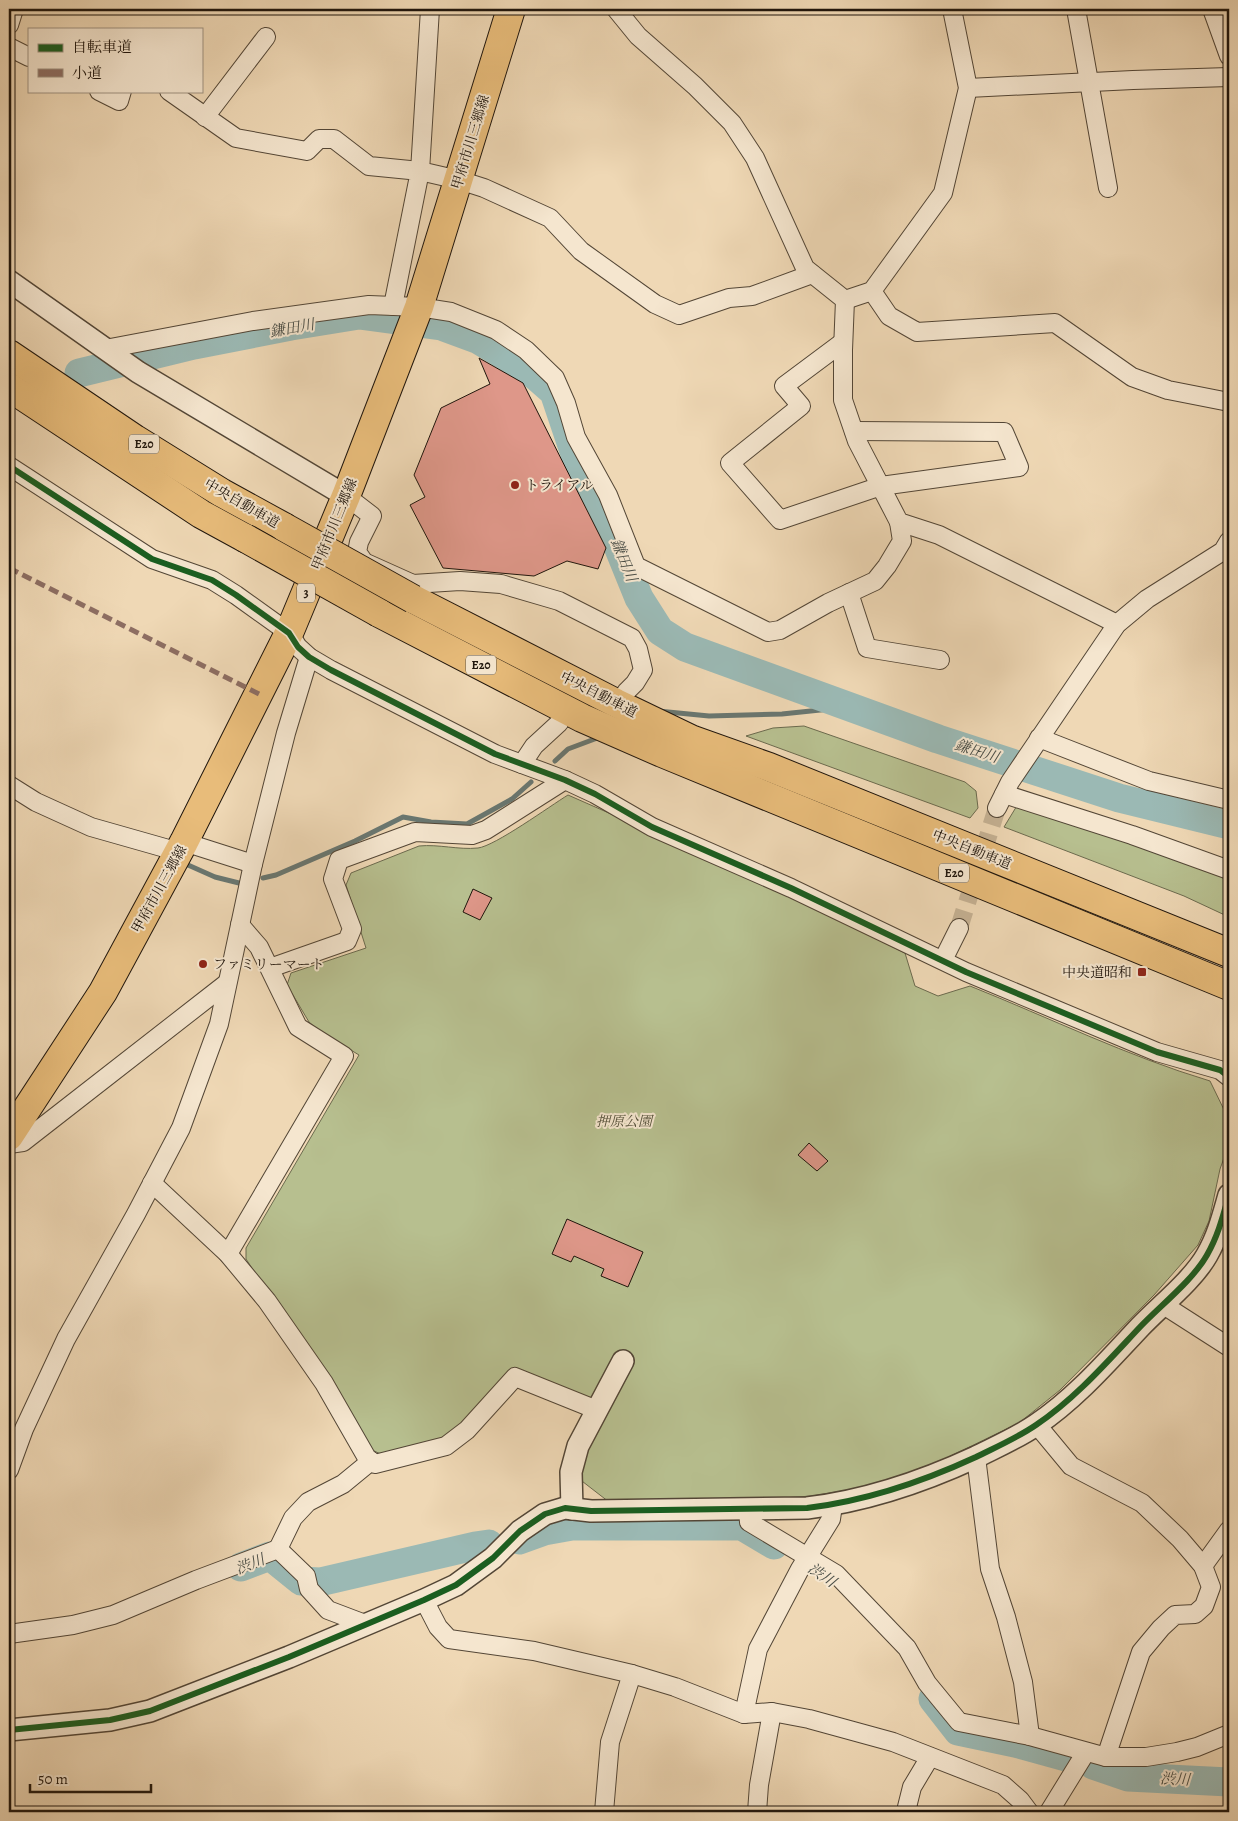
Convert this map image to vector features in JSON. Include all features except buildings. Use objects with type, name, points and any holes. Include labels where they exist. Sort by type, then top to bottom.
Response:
[{"type":"main road","name":"甲府市川三郷線","points":[[9,1136],[103,992],[182,847],[289,633],[346,496],[406,306],[459,180],[511,9]]},
{"type":"main road","name":"中央自動車道","points":[[9,354],[134,439],[222,493],[412,599],[621,697],[706,745],[778,771],[1229,953]]},
{"type":"main road","name":"中央自動車道","points":[[9,387],[184,503],[570,720],[680,760],[1229,986]]},
{"type":"street","points":[[9,26],[14,9]]},
{"type":"street","points":[[406,306],[420,171],[430,9]]},
{"type":"street","points":[[616,9],[638,36],[695,86],[732,123],[755,158],[805,268],[845,300]]},
{"type":"street","points":[[845,300],[872,291],[943,192],[968,88],[952,9]]},
{"type":"street","points":[[1076,9],[1108,188]]},
{"type":"street","points":[[1212,9],[1229,56]]},
{"type":"street","points":[[205,117],[266,37]]},
{"type":"street","points":[[9,47],[28,56]]},
{"type":"street","points":[[968,88],[1229,77]]},
{"type":"street","points":[[101,92],[119,101],[122,92]]},
{"type":"street","points":[[170,92],[236,138],[307,151],[319,139],[334,139],[369,166],[420,171],[484,188],[550,218],[581,252],[655,304],[679,315],[729,298],[752,296],[812,274]]},
{"type":"street","points":[[9,281],[138,372],[346,496],[372,516],[359,542],[357,552],[364,562],[412,584],[460,580],[501,584],[559,600],[632,638],[638,649],[643,670],[635,683],[621,697]]},
{"type":"street","points":[[872,291],[889,316],[917,332],[1055,323],[1132,377],[1168,390],[1229,402]]},
{"type":"street","points":[[106,349],[253,321],[369,305],[406,306],[451,312],[496,330],[526,350],[554,378],[566,402],[576,437],[608,495],[636,566],[768,632],[780,630],[875,581],[887,566],[902,541],[899,522],[854,431],[843,400],[845,300]]},
{"type":"street","points":[[843,342],[784,386],[801,406],[730,463],[780,520],[881,486],[1019,466],[1004,432],[854,431]]},
{"type":"street","points":[[9,466],[152,559],[212,580],[244,600],[289,633],[298,647],[309,657],[495,754],[565,780],[652,827],[791,888],[966,972],[1157,1052],[1220,1070],[1229,1077]]},
{"type":"street","points":[[899,522],[939,535],[1117,624]]},
{"type":"street","points":[[1229,541],[1224,551],[1147,599],[1117,624],[1037,742],[1004,795],[1172,848],[1229,870]]},
{"type":"street","points":[[849,594],[867,648],[940,660]]},
{"type":"street","points":[[9,1470],[24,1429],[66,1339],[181,1128],[219,1024],[253,864],[286,733],[309,657]]},
{"type":"street","points":[[522,764],[534,746],[570,720]]},
{"type":"street","points":[[1037,742],[1149,781],[1229,800]]},
{"type":"street","points":[[270,968],[347,941],[352,930],[333,879],[339,860],[415,832],[472,835],[479,833],[565,780]]},
{"type":"street","points":[[9,785],[36,802],[91,827],[253,864]]},
{"type":"street","points":[[228,1254],[344,1056],[298,1027],[259,947],[240,925]]},
{"type":"street","points":[[942,960],[959,928]]},
{"type":"street","points":[[9,1144],[23,1142],[228,983]]},
{"type":"street","points":[[152,1183],[228,1254],[267,1301],[324,1383],[367,1458],[376,1464],[446,1446],[467,1430],[516,1377],[597,1410]]},
{"type":"street","points":[[9,1730],[110,1720],[150,1711],[289,1657],[456,1585],[493,1558],[520,1531],[545,1514],[565,1508],[591,1511],[748,1510],[833,1505],[910,1484],[976,1457],[1005,1444],[1037,1425],[1101,1368],[1196,1271],[1207,1255],[1219,1231],[1228,1201]]},
{"type":"street","points":[[1162,1304],[1229,1347]]},
{"type":"street","points":[[572,1509],[571,1472],[578,1446],[623,1361]]},
{"type":"street","points":[[1037,1425],[1071,1466],[1142,1503],[1180,1539],[1202,1566],[1211,1587],[1204,1606],[1195,1614],[1175,1615],[1161,1628],[1141,1652],[1106,1757]]},
{"type":"street","points":[[976,1457],[990,1569],[1006,1617],[1023,1682],[1030,1736]]},
{"type":"street","points":[[9,1634],[73,1624],[113,1615],[196,1580],[278,1549],[293,1518],[308,1502],[342,1484],[371,1461]]},
{"type":"street","points":[[744,1714],[758,1649],[805,1562],[831,1519],[833,1505]]},
{"type":"street","points":[[748,1510],[749,1522],[805,1562],[836,1574],[907,1648],[927,1683],[959,1722],[1030,1736],[1106,1757],[1146,1757],[1178,1752],[1229,1734]]},
{"type":"street","points":[[1202,1566],[1229,1530]]},
{"type":"street","points":[[278,1549],[308,1583],[328,1610],[365,1624]]},
{"type":"street","points":[[424,1600],[438,1627],[449,1639],[534,1652],[632,1674],[675,1687],[744,1714],[772,1712],[809,1719],[893,1742],[1003,1785],[1020,1800],[1029,1812]]},
{"type":"street","points":[[604,1812],[610,1742],[632,1674]]},
{"type":"street","points":[[757,1812],[772,1712]]},
{"type":"street","points":[[1049,1812],[1086,1752]]},
{"type":"street","points":[[910,1812],[907,1807],[912,1787],[930,1757]]},
{"type":"green space","points":[[804,726],[965,782],[976,791],[978,808],[970,818],[746,736],[773,728]]},
{"type":"green space","name":"押原公園","points":[[568,795],[627,821],[650,836],[775,889],[905,953],[915,986],[938,996],[970,986],[1149,1060],[1210,1081],[1229,1120],[1229,1144],[1220,1169],[1209,1221],[1198,1245],[1154,1295],[1060,1390],[1019,1423],[930,1466],[894,1479],[854,1489],[812,1496],[765,1499],[609,1502],[578,1478],[578,1456],[608,1406],[515,1371],[442,1444],[383,1455],[372,1450],[317,1359],[277,1306],[246,1259],[246,1248],[359,1055],[318,1030],[309,1022],[287,985],[291,973],[366,948],[346,885],[351,873],[419,846],[478,848],[486,846]]},
{"type":"green space","points":[[1018,804],[1171,853],[1229,879],[1229,917],[1184,896],[1004,827]]},
{"type":"waterway","name":"鎌田川","points":[[79,373],[194,345],[359,315],[441,326],[479,340],[530,371],[554,392],[578,463],[602,507],[639,598],[660,631],[685,647],[938,739],[1119,798],[1229,825]]},
{"type":"waterway","points":[[658,711],[709,716],[782,714],[849,707]]},
{"type":"waterway","points":[[555,761],[568,749],[600,737]]},
{"type":"waterway","points":[[263,878],[276,875],[355,841],[403,817],[431,822],[467,824],[512,799],[531,782]]},
{"type":"waterway","points":[[188,865],[215,877],[239,883]]},
{"type":"waterway","name":"渋川","points":[[519,1540],[544,1531],[572,1526],[742,1526],[774,1545]]},
{"type":"waterway","name":"渋川","points":[[241,1567],[270,1556],[301,1581],[320,1582],[489,1544]]},
{"type":"waterway","name":"渋川","points":[[933,1699],[958,1731],[1015,1743],[1066,1757]]},
{"type":"waterway","name":"渋川","points":[[1093,1765],[1128,1777],[1229,1782]]},
{"type":"tunnel","points":[[959,928],[997,808]]},
{"type":"marked path","points":[[9,568],[259,694]]},
{"type":"cycle path","points":[[9,466],[152,559],[212,580],[236,595],[289,633],[298,647],[309,657],[495,754],[565,780],[595,794],[652,827],[791,888],[966,972],[1157,1052],[1220,1070],[1229,1077]]},
{"type":"cycle path","points":[[9,1730],[110,1720],[150,1711],[289,1657],[456,1585],[493,1558],[520,1531],[545,1514],[565,1508],[591,1511],[807,1508],[851,1501],[893,1489],[956,1466],[1029,1430],[1064,1404],[1091,1379],[1185,1283],[1201,1264],[1211,1248],[1229,1195]]},
{"type":"place","name":"トライアル","points":[[515,485]]},
{"type":"place","name":"ファミリーマート","points":[[203,964]]},
{"type":"place","name":"中央道昭和","points":[[1142,972]]}]
